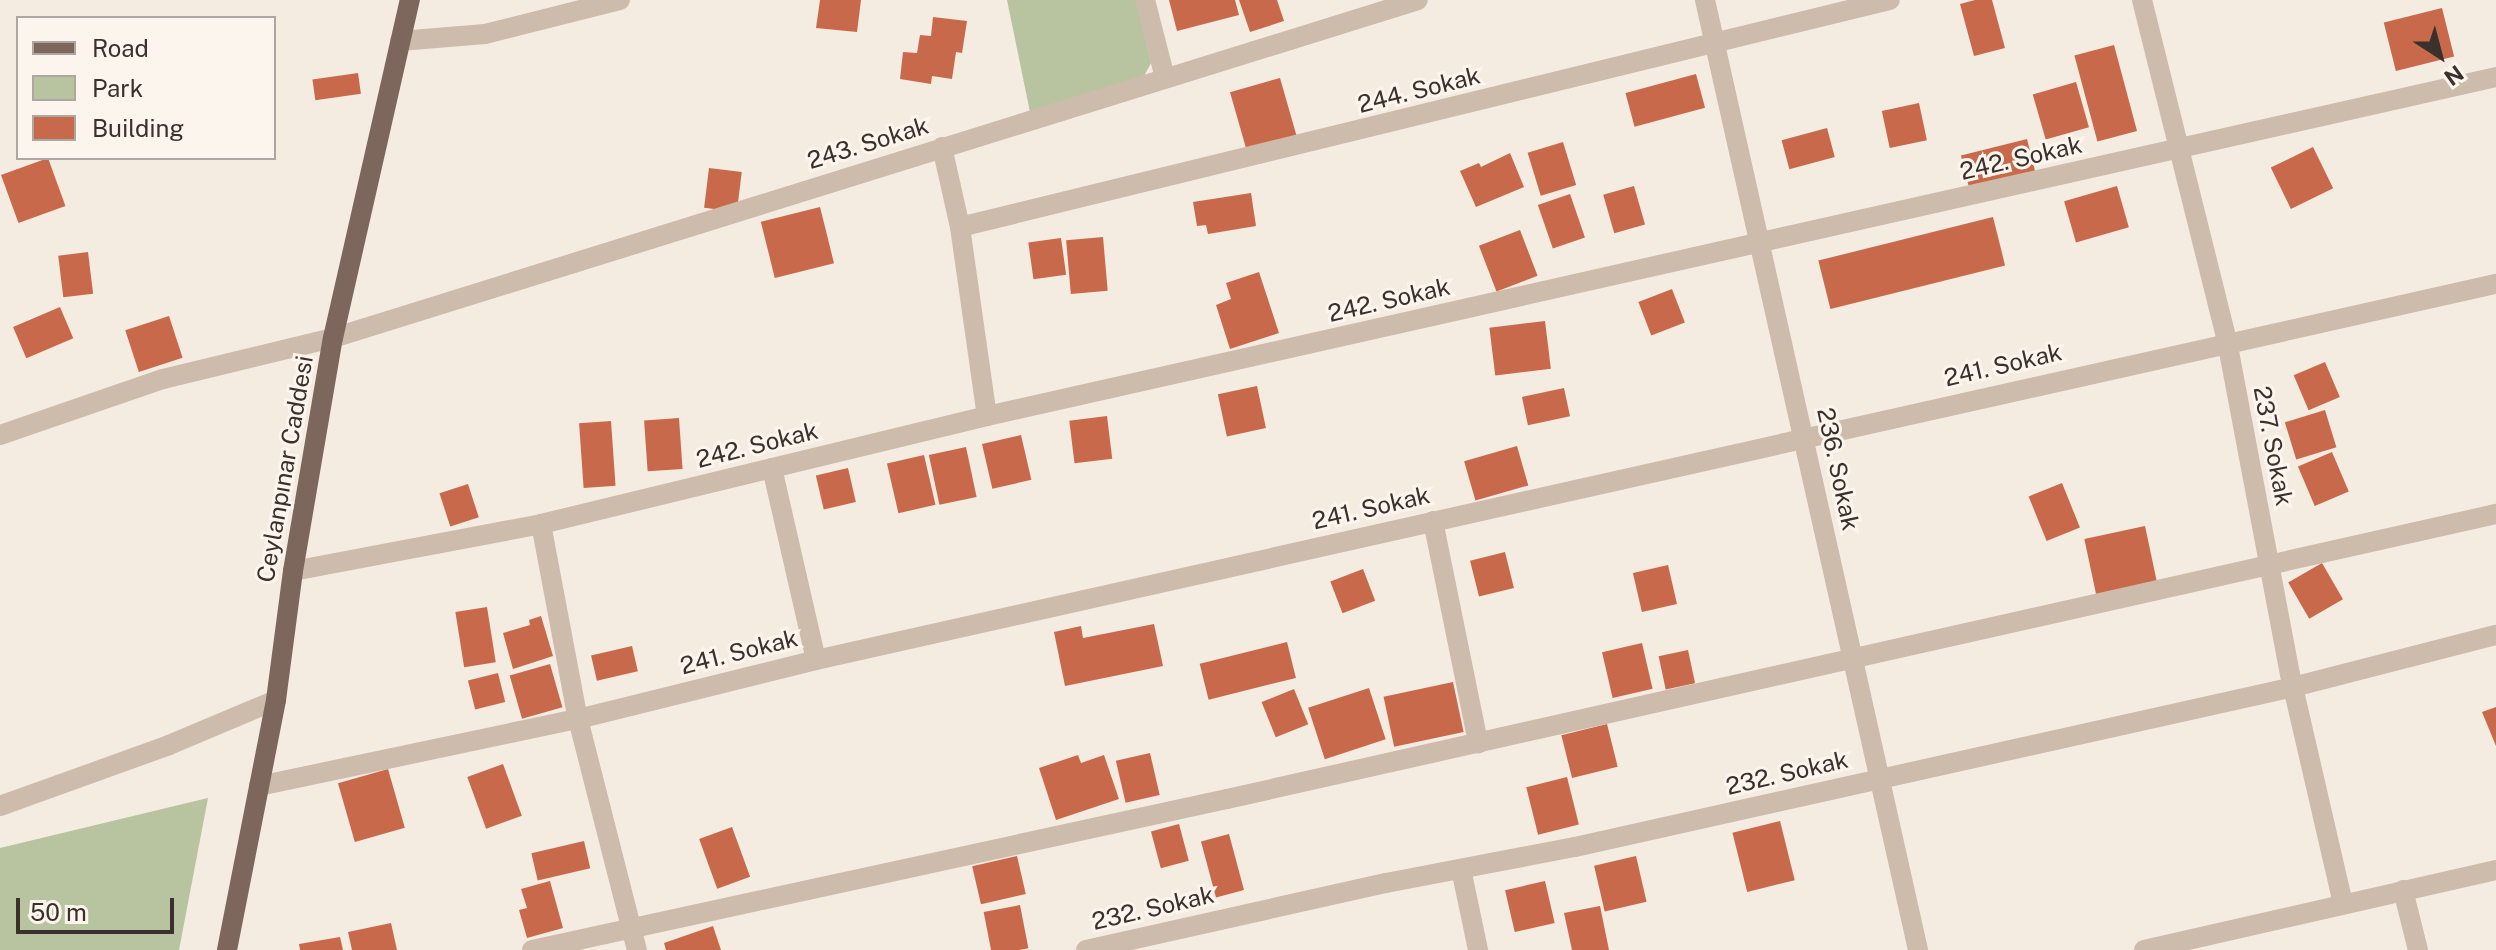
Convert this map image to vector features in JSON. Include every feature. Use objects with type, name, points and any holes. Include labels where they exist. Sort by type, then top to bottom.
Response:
[{"type":"main road","name":"Ceylanpınar Caddesi","points":[[227,950],[276,700],[293,571],[333,338],[410,0]]},
{"type":"street","points":[[400,41],[485,34],[620,0]]},
{"type":"street","points":[[1145,0],[1165,78]]},
{"type":"street","name":"243. Sokak","points":[[0,435],[163,379],[333,338],[1418,0]]},
{"type":"street","name":"236. Sokak","points":[[1705,0],[1918,950]]},
{"type":"street","name":"244. Sokak","points":[[960,227],[1890,0]]},
{"type":"street","name":"237. Sokak","points":[[2142,0],[2227,341],[2293,687],[2343,904]]},
{"type":"street","name":"242. Sokak","points":[[293,571],[541,524],[987,416],[2496,77]]},
{"type":"street","points":[[942,147],[960,227],[987,416]]},
{"type":"street","name":"241. Sokak","points":[[259,786],[578,719],[816,660],[2227,341],[2496,284]]},
{"type":"street","points":[[772,468],[816,660]]},
{"type":"street","points":[[532,950],[635,940],[1478,743],[2496,514]]},
{"type":"street","points":[[1433,521],[1478,743]]},
{"type":"street","points":[[541,524],[578,719],[635,940]]},
{"type":"street","name":"232. Sokak","points":[[1086,950],[2293,687],[2496,635]]},
{"type":"street","points":[[0,806],[169,745],[276,700]]},
{"type":"street","points":[[1461,869],[1478,950]]},
{"type":"street","points":[[2144,950],[2204,943],[2343,904],[2496,870]]},
{"type":"street","points":[[2403,890],[2418,950]]},
{"type":"green space","points":[[1007,0],[1136,0],[1151,63],[1143,78],[1030,112]]},
{"type":"green space","points":[[208,798],[179,950],[0,950],[0,848]]},
{"type":"building","points":[[820,0],[861,0],[857,32],[816,28]]},
{"type":"building","points":[[1169,0],[1235,0],[1239,15],[1177,31]]},
{"type":"building","points":[[1239,0],[1277,0],[1284,21],[1250,32]]},
{"type":"building","points":[[1992,0],[2005,48],[1974,56],[1960,4]]},
{"type":"building","points":[[2442,8],[2454,57],[2396,71],[2384,23]]},
{"type":"building","points":[[933,17],[967,21],[962,53],[956,52],[952,79],[932,76],[931,84],[900,79],[903,52],[917,53],[920,35],[931,36]]},
{"type":"building","points":[[2114,45],[2137,131],[2097,142],[2074,56]]},
{"type":"building","points":[[358,73],[361,94],[315,100],[312,79]]},
{"type":"building","points":[[1696,74],[1705,108],[1635,127],[1625,93]]},
{"type":"building","points":[[1280,78],[1297,136],[1247,150],[1230,92]]},
{"type":"building","points":[[2076,82],[2089,127],[2046,140],[2033,94]]},
{"type":"building","points":[[1919,103],[1927,140],[1890,148],[1882,111]]},
{"type":"building","points":[[1827,128],[1835,157],[1789,169],[1782,140]]},
{"type":"building","points":[[2027,139],[2035,171],[1969,187],[1961,155]]},
{"type":"building","points":[[1563,142],[1576,185],[1541,196],[1528,153]]},
{"type":"building","points":[[2313,147],[2333,188],[2291,209],[2271,168]]},
{"type":"building","points":[[1510,153],[1524,187],[1476,207],[1460,171],[1479,163],[1481,167]]},
{"type":"building","points":[[49,160],[65,206],[18,223],[1,175]]},
{"type":"building","points":[[709,168],[742,172],[737,212],[704,208]]},
{"type":"building","points":[[1634,186],[1645,224],[1614,233],[1603,195]]},
{"type":"building","points":[[2117,186],[2129,227],[2076,242],[2064,201]]},
{"type":"building","points":[[1251,193],[1256,226],[1208,234],[1206,225],[1197,226],[1193,202]]},
{"type":"building","points":[[1570,194],[1585,237],[1553,249],[1538,205]]},
{"type":"building","points":[[820,207],[834,263],[775,278],[761,222]]},
{"type":"building","points":[[1993,217],[2005,266],[1830,309],[1818,261]]},
{"type":"building","points":[[1520,230],[1538,276],[1496,292],[1479,246]]},
{"type":"building","points":[[1103,237],[1108,291],[1071,294],[1066,240]]},
{"type":"building","points":[[1061,238],[1066,275],[1033,279],[1028,243]]},
{"type":"building","points":[[88,252],[93,294],[63,297],[58,256]]},
{"type":"building","points":[[1259,272],[1279,333],[1230,349],[1216,305],[1231,299],[1226,283]]},
{"type":"building","points":[[1672,289],[1685,323],[1651,336],[1638,302]]},
{"type":"building","points":[[60,307],[73,338],[26,358],[13,327]]},
{"type":"building","points":[[169,316],[183,358],[139,372],[125,330]]},
{"type":"building","points":[[1545,321],[1551,369],[1495,375],[1489,328]]},
{"type":"building","points":[[2325,362],[2340,397],[2309,410],[2294,375]]},
{"type":"building","points":[[1257,386],[1266,428],[1227,436],[1218,394]]},
{"type":"building","points":[[1564,388],[1570,416],[1528,425],[1522,397]]},
{"type":"building","points":[[2325,410],[2336,447],[2296,460],[2285,422]]},
{"type":"building","points":[[1107,416],[1112,459],[1075,463],[1069,421]]},
{"type":"building","points":[[679,418],[683,469],[648,471],[644,420]]},
{"type":"building","points":[[611,421],[616,486],[584,488],[579,423]]},
{"type":"building","points":[[1021,435],[1031,480],[992,489],[982,444]]},
{"type":"building","points":[[1517,446],[1528,485],[1475,501],[1464,461]]},
{"type":"building","points":[[966,447],[977,497],[939,505],[929,455]]},
{"type":"building","points":[[2332,452],[2349,492],[2315,506],[2298,466]]},
{"type":"building","points":[[924,455],[935,505],[898,513],[887,464]]},
{"type":"building","points":[[848,468],[856,502],[824,510],[816,475]]},
{"type":"building","points":[[2062,483],[2080,528],[2047,541],[2029,496]]},
{"type":"building","points":[[468,484],[479,517],[450,527],[439,493]]},
{"type":"building","points":[[2145,526],[2157,582],[2096,595],[2084,539]]},
{"type":"building","points":[[1505,552],[1514,588],[1479,597],[1470,561]]},
{"type":"building","points":[[2322,563],[2343,599],[2309,619],[2288,582]]},
{"type":"building","points":[[1668,565],[1677,604],[1642,612],[1633,573]]},
{"type":"building","points":[[1363,569],[1375,601],[1343,613],[1330,582]]},
{"type":"building","points":[[487,607],[496,662],[464,667],[455,612]]},
{"type":"building","points":[[541,616],[553,656],[513,669],[503,633],[530,625],[529,620]]},
{"type":"building","points":[[1154,624],[1163,666],[1065,686],[1054,632],[1081,626],[1083,638]]},
{"type":"building","points":[[1287,642],[1296,678],[1209,700],[1200,664]]},
{"type":"building","points":[[1642,643],[1653,689],[1613,698],[1602,652]]},
{"type":"building","points":[[632,646],[638,671],[597,681],[591,655]]},
{"type":"building","points":[[1688,650],[1695,683],[1666,689],[1659,656]]},
{"type":"building","points":[[550,664],[562,707],[522,719],[510,676]]},
{"type":"building","points":[[498,673],[505,702],[475,710],[468,680]]},
{"type":"building","points":[[1453,682],[1464,732],[1394,747],[1384,697]]},
{"type":"building","points":[[1369,688],[1386,739],[1325,759],[1308,708]]},
{"type":"building","points":[[1294,689],[1308,724],[1276,737],[1262,702]]},
{"type":"building","points":[[2496,707],[2496,746],[2482,712]]},
{"type":"building","points":[[1607,724],[1618,767],[1572,778],[1561,735]]},
{"type":"building","points":[[1150,753],[1160,795],[1126,803],[1116,761]]},
{"type":"building","points":[[1078,755],[1081,763],[1104,755],[1119,799],[1056,820],[1039,768]]},
{"type":"building","points":[[503,764],[522,816],[486,829],[467,777]]},
{"type":"building","points":[[388,769],[405,828],[355,842],[338,783]]},
{"type":"building","points":[[1567,777],[1579,825],[1538,835],[1526,787]]},
{"type":"building","points":[[1780,821],[1795,880],[1747,892],[1732,833]]},
{"type":"building","points":[[1179,824],[1189,861],[1161,868],[1151,832]]},
{"type":"building","points":[[732,827],[750,877],[717,889],[699,839]]},
{"type":"building","points":[[1229,834],[1244,890],[1216,898],[1201,842]]},
{"type":"building","points":[[584,841],[590,868],[538,880],[531,853]]},
{"type":"building","points":[[1017,856],[1026,894],[981,904],[972,866]]},
{"type":"building","points":[[1636,856],[1647,902],[1605,911],[1594,866]]},
{"type":"building","points":[[550,881],[563,928],[527,938],[519,910],[527,908],[521,889]]},
{"type":"building","points":[[1545,881],[1555,923],[1515,932],[1505,890]]},
{"type":"building","points":[[1020,905],[1028,948],[991,950],[984,912]]},
{"type":"building","points":[[1600,906],[1609,950],[1572,950],[1564,913]]},
{"type":"building","points":[[391,923],[397,950],[352,950],[348,932]]},
{"type":"building","points":[[713,926],[721,950],[666,950],[664,943]]},
{"type":"building","points":[[340,937],[343,950],[300,950],[299,944]]}]
